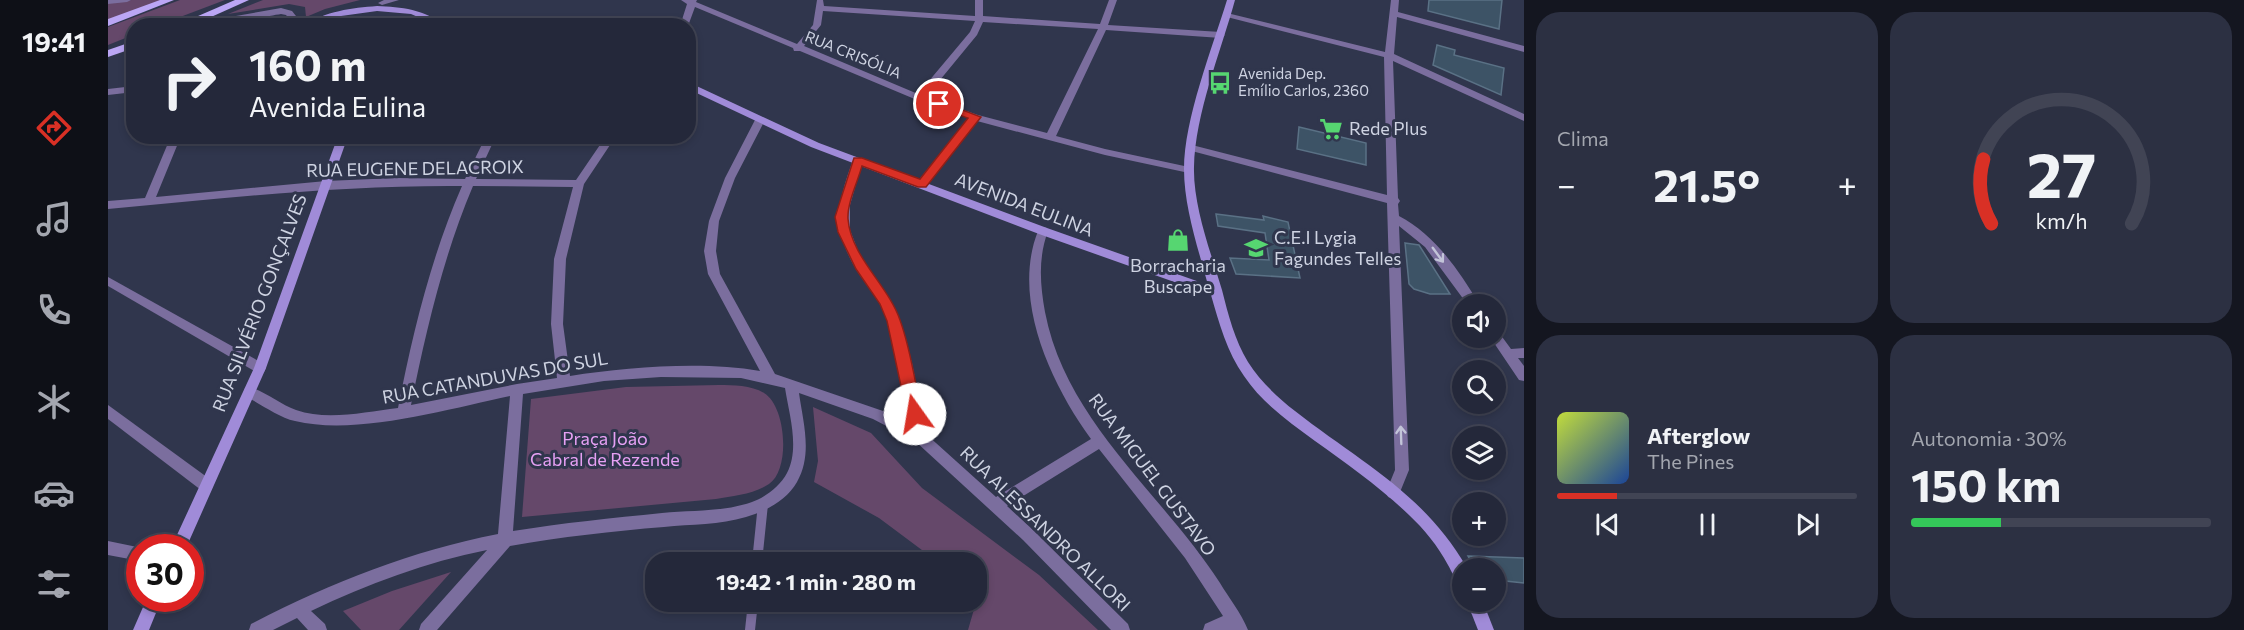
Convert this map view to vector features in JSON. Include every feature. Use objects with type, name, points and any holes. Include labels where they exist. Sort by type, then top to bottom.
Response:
[{"type":"main road","points":[[108,23],[169,0]]},
{"type":"main road","points":[[198,18],[244,0]]},
{"type":"main road","points":[[108,54],[126,47]]},
{"type":"street","points":[[108,2],[127,0]]},
{"type":"street","points":[[325,18],[340,11],[395,0]]},
{"type":"street","points":[[920,98],[968,42],[979,21],[980,0]]},
{"type":"street","points":[[1050,138],[1103,27],[1113,0]]},
{"type":"street","points":[[1231,0],[1192,148],[1189,170],[1193,202],[1230,341],[1242,364],[1258,385],[1293,418],[1393,492],[1440,540],[1452,559]]},
{"type":"street","points":[[1393,492],[1402,470],[1395,201],[1388,55],[1395,0]]},
{"type":"street","points":[[686,18],[690,1]]},
{"type":"street","name":"RUA CRISÓLIA","points":[[690,1],[797,49],[920,98],[975,117],[1050,138],[1189,170]]},
{"type":"street","points":[[382,3],[419,8],[434,18]]},
{"type":"street","points":[[797,49],[816,25],[820,4],[979,21],[1221,35]]},
{"type":"street","points":[[241,18],[281,11],[289,13],[293,18]]},
{"type":"street","points":[[1393,13],[1524,49]]},
{"type":"street","points":[[1227,16],[1388,55],[1524,118]]},
{"type":"street","name":"AVENIDA EULINA","points":[[696,89],[760,120],[858,160],[1043,231],[1217,293]]},
{"type":"street","points":[[108,92],[126,90]]},
{"type":"street","points":[[922,184],[975,117]]},
{"type":"street","points":[[760,120],[730,178],[714,221],[710,251],[714,274],[771,379]]},
{"type":"street","points":[[149,202],[173,144]]},
{"type":"street","name":"RUA SILVÉRIO GONÇALVES","points":[[184,534],[260,368],[340,144]]},
{"type":"street","points":[[403,412],[422,316],[445,241],[467,183],[487,144]]},
{"type":"street","points":[[564,381],[557,324],[560,259],[579,184],[605,144]]},
{"type":"street","points":[[1192,148],[1395,201]]},
{"type":"street","points":[[858,160],[842,217],[844,232],[862,269],[886,302],[894,321],[920,437]]},
{"type":"street","name":"RUA EUGENE DELACROIX","points":[[108,206],[326,185],[579,184]]},
{"type":"street","points":[[1394,218],[1412,226],[1423,236],[1466,294]]},
{"type":"street","name":"RUA MIGUEL GUSTAVO","points":[[1043,231],[1036,253],[1035,277],[1041,328],[1071,397],[1100,441],[1183,544],[1237,624]]},
{"type":"street","points":[[108,281],[260,368]]},
{"type":"street","points":[[1504,348],[1524,376]]},
{"type":"street","points":[[1508,354],[1524,353]]},
{"type":"street","name":"RUA CATANDUVAS DO SUL","points":[[250,392],[293,415],[317,420],[345,420],[403,412],[517,389],[604,375],[661,372],[741,373],[791,385],[878,415],[920,437]]},
{"type":"street","points":[[257,630],[393,568],[452,550],[604,526],[721,514],[763,504],[783,491],[794,478],[799,463],[791,385]]},
{"type":"street","points":[[432,628],[506,541],[517,389]]},
{"type":"street","points":[[108,411],[206,485]]},
{"type":"street","name":"RUA ALESSANDRO ALLORI","points":[[920,437],[996,506],[1122,630]]},
{"type":"street","points":[[996,506],[1100,441]]},
{"type":"street","points":[[108,548],[126,551]]},
{"type":"street","points":[[299,609],[319,630]]},
{"type":"street","points":[[141,630],[149,612]]},
{"type":"street","points":[[1479,612],[1486,630]]},
{"type":"street","points":[[1211,630],[1237,624]]},
{"type":"lane","points":[[758,552],[763,504]]},
{"type":"lane","points":[[750,630],[752,612]]},
{"type":"green space","points":[[169,0],[108,23],[108,2]]},
{"type":"green space","points":[[180,0],[225,0],[177,18],[132,18]]},
{"type":"green space","points":[[263,0],[360,0],[325,9],[306,17],[305,7],[289,4],[228,14]]},
{"type":"green space","points":[[126,20],[126,38],[108,45],[108,27]]},
{"type":"green space","name":"Praça João Cabral de Rezende","points":[[742,386],[759,390],[771,400],[777,411],[781,424],[783,452],[781,465],[769,484],[736,496],[716,499],[522,517],[531,399],[626,387]]},
{"type":"green space","points":[[813,407],[871,433],[922,488],[1039,575],[1098,630],[968,630],[973,612],[987,612],[987,552],[925,552],[879,518],[814,482],[818,461]]},
{"type":"green space","points":[[451,572],[399,630],[361,630],[343,611],[392,591]]},
{"type":"building","points":[[1429,0],[1502,0],[1499,29],[1428,11]]},
{"type":"building","points":[[1437,45],[1455,50],[1454,55],[1504,68],[1501,95],[1433,65]]},
{"type":"building","points":[[1299,127],[1366,143],[1366,165],[1297,149]]},
{"type":"building","points":[[1216,214],[1264,220],[1263,216],[1288,222],[1300,278],[1236,274],[1230,258],[1269,260],[1265,233],[1218,226]]},
{"type":"building","points":[[1405,243],[1419,245],[1450,294],[1430,294],[1414,289],[1409,284]]},
{"type":"building","points":[[1468,556],[1524,558],[1524,583],[1506,581],[1506,558],[1469,558]]},
{"type":"place","name":"Avenida Dep. Emílio Carlos, 2360","points":[[1220,83]]},
{"type":"place","name":"Rede Plus","points":[[1331,129]]},
{"type":"place","name":"Borracharia Buscape","points":[[1178,240]]},
{"type":"place","name":"C.E.I Lygia Fagundes Telles","points":[[1256,248]]},
{"type":"route","points":[[915,414],[894,321],[886,302],[862,269],[844,232],[842,217],[858,160],[922,184],[975,117],[939,104]]}]
